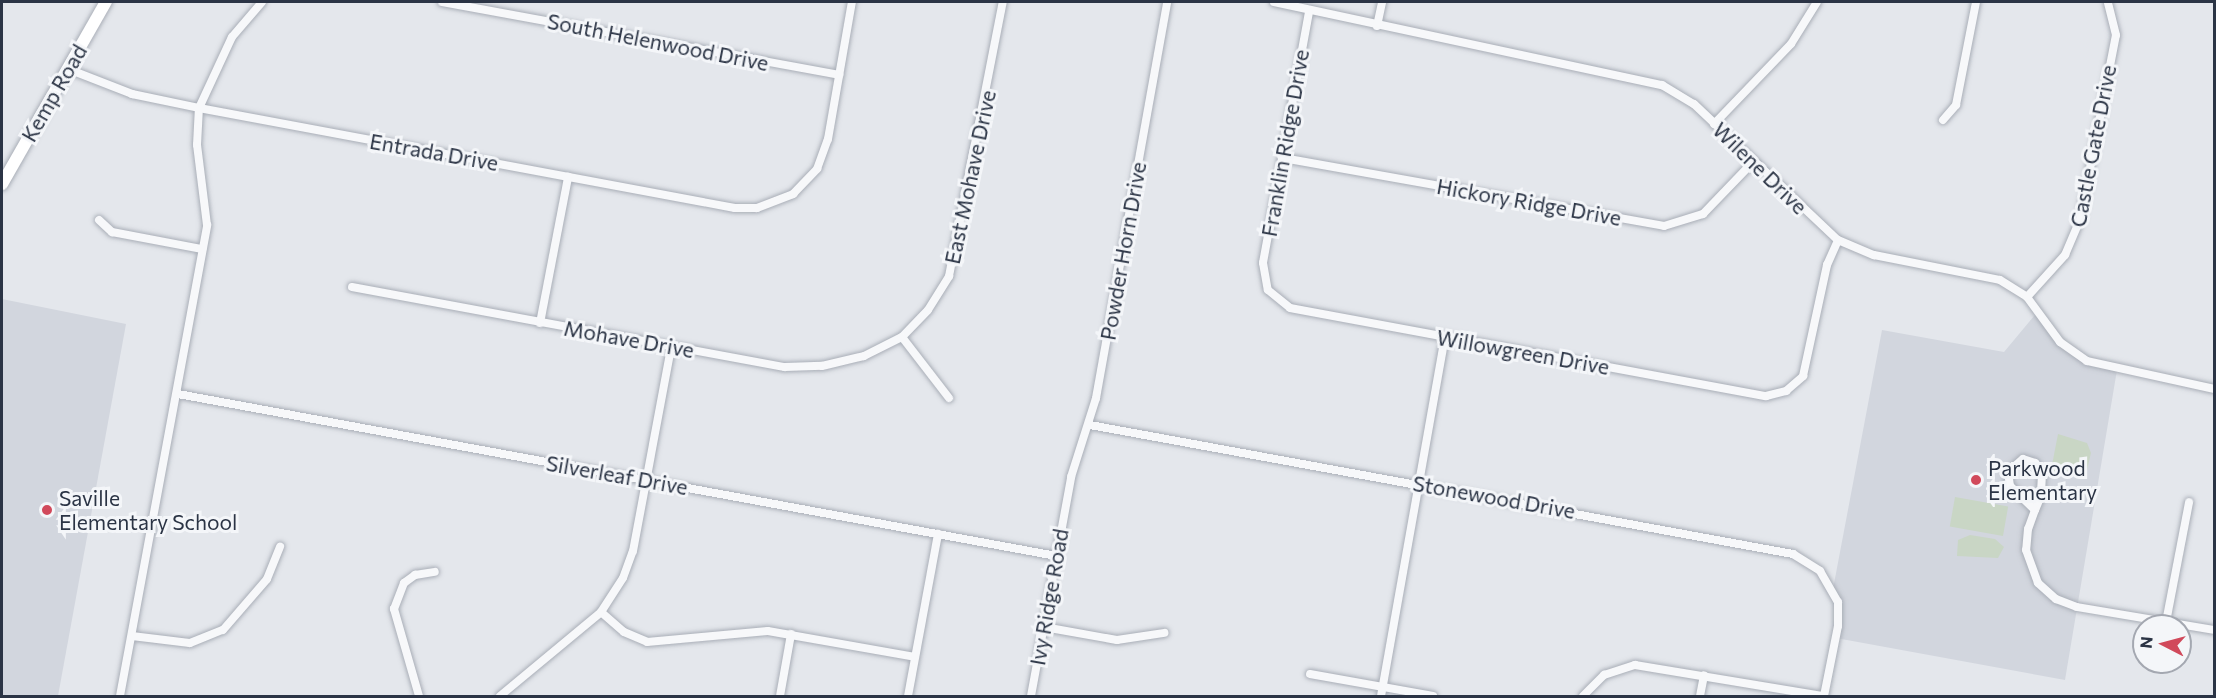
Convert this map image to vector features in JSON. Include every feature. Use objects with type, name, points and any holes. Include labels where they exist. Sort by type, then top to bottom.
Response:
[{"type":"main road","name":"Kemp Road","points":[[2,184],[106,2]]},
{"type":"street","points":[[120,696],[178,394],[202,249],[207,208],[196,145],[199,108],[232,37],[262,2]]},
{"type":"street","name":"South Helenwood Drive","points":[[442,2],[839,75]]},
{"type":"street","points":[[839,75],[852,2]]},
{"type":"street","name":"East Mohave Drive","points":[[902,337],[943,288],[954,262],[1003,2]]},
{"type":"street","name":"Powder Horn Drive","points":[[1067,497],[1090,425],[1167,2]]},
{"type":"street","name":"Wilene Drive","points":[[1274,2],[1309,12],[1655,83],[1685,97],[1838,240],[1874,255],[1990,277],[2028,297],[2060,342],[2087,361],[2214,387]]},
{"type":"street","points":[[1377,26],[1382,2]]},
{"type":"street","points":[[1714,124],[1791,44],[1817,2]]},
{"type":"street","points":[[1943,120],[1956,105],[1976,2]]},
{"type":"street","name":"Castle Gate Drive","points":[[2028,297],[2065,255],[2078,228],[2116,35],[2114,15],[2108,2]]},
{"type":"street","name":"Franklin Ridge Drive","points":[[1262,273],[1309,12]]},
{"type":"street","name":"Entrada Drive","points":[[68,69],[132,94],[199,108],[747,208],[776,203],[801,188],[824,154],[839,75]]},
{"type":"street","name":"Hickory Ridge Drive","points":[[1282,158],[1664,226],[1703,214],[1754,162]]},
{"type":"street","points":[[540,323],[568,177]]},
{"type":"street","points":[[99,220],[112,232],[202,249]]},
{"type":"street","name":"Willowgreen Drive","points":[[1262,273],[1271,295],[1290,308],[1760,395],[1786,391],[1799,380],[1806,368],[1827,265],[1838,240]]},
{"type":"street","name":"Mohave Drive","points":[[352,287],[671,347],[808,367],[864,356],[902,337]]},
{"type":"street","points":[[902,337],[949,398]]},
{"type":"street","points":[[1382,692],[1444,337]]},
{"type":"street","points":[[500,696],[601,612],[629,564],[671,347]]},
{"type":"street","name":"Silverleaf Drive","points":[[178,394],[1056,556]]},
{"type":"street","name":"Stonewood Drive","points":[[1090,425],[1418,483],[1793,554],[1815,566],[1833,589],[1839,609],[1836,638],[1823,696]]},
{"type":"street","points":[[2035,510],[2010,486],[2008,472],[2023,459],[2035,463],[2042,474],[2035,510],[2026,550],[2038,583],[2056,599],[2077,607],[2132,616]]},
{"type":"street","name":"Ivy Ridge Road","points":[[1031,696],[1067,497]]},
{"type":"street","points":[[2168,614],[2189,502]]},
{"type":"street","points":[[908,696],[938,534]]},
{"type":"street","points":[[132,636],[190,643],[223,630],[267,579],[280,546]]},
{"type":"street","points":[[419,696],[394,609],[404,583],[415,575],[435,572]]},
{"type":"street","points":[[601,612],[636,638],[660,643],[736,631],[791,634],[915,657]]},
{"type":"street","points":[[2192,626],[2214,630]]},
{"type":"street","points":[[1044,627],[1117,640],[1164,633]]},
{"type":"street","points":[[780,696],[791,634]]},
{"type":"street","points":[[1583,696],[1604,675],[1624,667],[1650,665],[1823,696]]},
{"type":"street","points":[[1310,674],[1382,692],[1432,696]]},
{"type":"street","points":[[1700,696],[1704,675]]},
{"type":"shaded area","name":"Saville Elementary School","points":[[2,299],[126,324],[58,696],[2,696]]},
{"type":"shaded area","name":"Parkwood Elementary","points":[[2039,310],[2072,352],[2117,370],[2065,680],[1836,638],[1833,589],[1882,330],[2004,352]]},
{"type":"green space","points":[[2058,434],[2087,443],[2091,453],[2085,478],[2054,472],[2052,465]]},
{"type":"green space","points":[[1955,497],[2008,506],[2003,536],[1950,527]]},
{"type":"green space","points":[[1970,535],[1995,539],[2004,547],[1998,558],[1957,556],[1958,540]]},
{"type":"place","name":"Parkwood Elementary","points":[[1976,480]]},
{"type":"place","name":"Saville Elementary School","points":[[47,510]]}]
